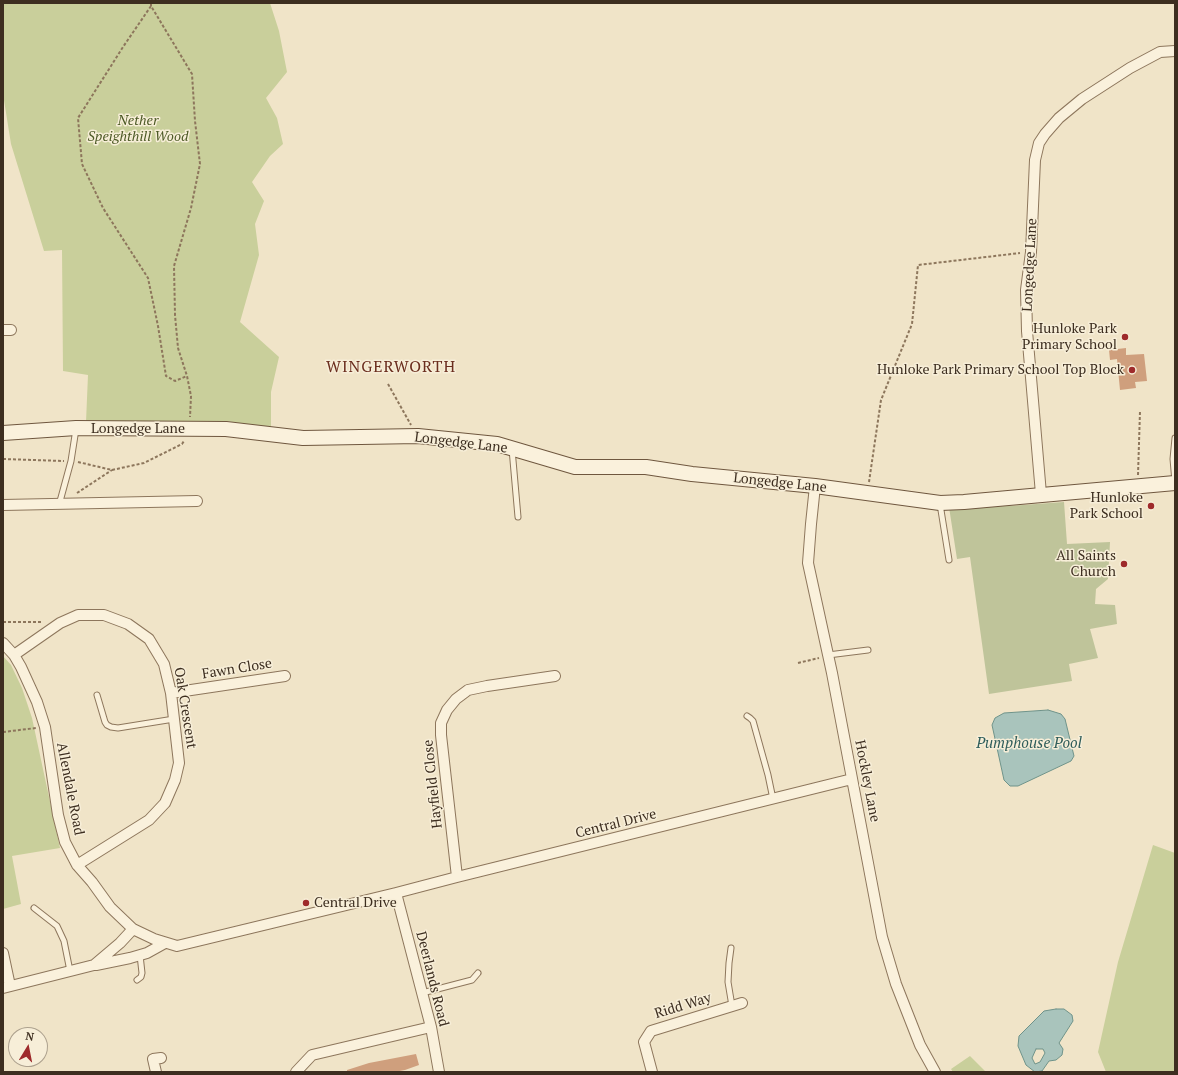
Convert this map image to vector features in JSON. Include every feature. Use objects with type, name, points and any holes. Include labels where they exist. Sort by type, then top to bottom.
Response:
[{"type":"street","name":"Longedge Lane","points":[[3,433],[76,428],[226,429],[303,438],[418,436],[497,444],[575,468],[646,467],[692,474],[815,486],[940,502],[964,502],[1041,494],[1026,290],[1031,252],[1035,160],[1039,143],[1059,118],[1082,99],[1130,68],[1160,52],[1175,51]]},
{"type":"street","points":[[1041,494],[1175,483]]},
{"type":"street","name":"Hockley Lane","points":[[815,486],[808,563],[828,655],[882,937],[896,984],[920,1044],[935,1072]]},
{"type":"street","points":[[3,505],[197,501]]},
{"type":"street","name":"Oak Crescent","points":[[14,655],[60,623],[78,615],[104,615],[128,624],[149,639],[164,664],[171,693],[179,763],[175,780],[165,803],[149,820],[77,865]]},
{"type":"street","name":"Allendale Road","points":[[3,643],[14,655],[37,702],[45,727],[60,821],[65,842],[77,865],[92,882],[110,907],[133,929],[154,939],[177,946]]},
{"type":"street","name":"Fawn Close","points":[[171,693],[285,676]]},
{"type":"street","name":"Hayfield Close","points":[[457,877],[441,735],[441,723],[447,710],[456,699],[468,690],[555,676]]},
{"type":"street","name":"Central Drive","points":[[177,946],[852,779]]},
{"type":"street","name":"Deerlands Road","points":[[396,893],[431,1028],[438,1072]]},
{"type":"street","points":[[94,965],[120,943],[133,929]]},
{"type":"street","points":[[3,953],[7,987],[140,955],[147,953],[165,943]]},
{"type":"street","name":"Ridd Way","points":[[652,1072],[644,1042],[651,1031],[737,1004]]},
{"type":"street","points":[[296,1072],[312,1055],[431,1028]]},
{"type":"street","points":[[156,1072],[153,1059],[161,1058]]},
{"type":"lane","points":[[60,505],[71,461],[76,428]]},
{"type":"lane","points":[[1175,438],[1173,459],[1175,483]]},
{"type":"lane","points":[[512,448],[518,517]]},
{"type":"lane","points":[[940,502],[950,560]]},
{"type":"lane","points":[[828,655],[868,650]]},
{"type":"lane","points":[[97,695],[105,722],[111,727],[118,728],[174,719]]},
{"type":"lane","points":[[747,716],[753,721],[773,799]]},
{"type":"lane","points":[[34,908],[57,926],[64,941],[70,971]]},
{"type":"lane","points":[[731,948],[728,982],[737,1004]]},
{"type":"lane","points":[[137,980],[141,977],[142,973],[140,955]]},
{"type":"lane","points":[[422,993],[472,980],[478,973]]},
{"type":"path","points":[[60,505],[112,470],[144,463],[182,444],[188,429],[192,396],[187,376],[178,348],[175,315],[174,266],[191,208],[200,164],[192,74],[151,5],[78,118],[82,164],[103,208],[148,278],[166,376],[175,381],[187,376]]},
{"type":"path","points":[[868,493],[881,400],[912,324],[918,265],[1031,252]]},
{"type":"path","points":[[388,384],[418,436]]},
{"type":"path","points":[[1138,486],[1140,411]]},
{"type":"path","points":[[3,459],[71,461],[112,470]]},
{"type":"path","points":[[3,622],[60,623]]},
{"type":"path","points":[[798,663],[828,655]]},
{"type":"path","points":[[3,732],[45,727]]},
{"type":"green space","name":"Nether Speighthill Wood","points":[[3,3],[270,3],[279,31],[287,72],[266,98],[277,118],[283,144],[270,156],[252,182],[264,201],[255,224],[259,255],[240,322],[279,357],[271,392],[271,428],[226,421],[86,422],[88,375],[63,371],[62,250],[44,251],[11,144],[3,94]]},
{"type":"green space","points":[[1064,502],[1067,544],[1110,542],[1108,579],[1096,589],[1095,604],[1115,605],[1117,624],[1090,629],[1098,658],[1069,664],[1072,681],[989,694],[970,557],[957,559],[949,507],[1009,506]]},
{"type":"green space","points":[[3,656],[11,665],[22,688],[32,718],[60,848],[12,856],[21,904],[3,909]]},
{"type":"green space","points":[[1153,845],[1175,853],[1175,1072],[1106,1072],[1098,1052],[1118,962]]},
{"type":"green space","points":[[970,1056],[986,1072],[953,1072],[951,1069]]},
{"type":"water","name":"Pumphouse Pool","points":[[1048,710],[1061,714],[1065,719],[1074,756],[1071,761],[1018,786],[1010,786],[1004,780],[992,725],[995,718],[1004,713]]},
{"type":"water","points":[[1064,1009],[1072,1015],[1073,1021],[1059,1043],[1063,1049],[1062,1055],[1056,1060],[1049,1061],[1042,1071],[1035,1072],[1026,1065],[1018,1046],[1019,1036],[1044,1011]],"holes":[[[1036,1049],[1043,1049],[1045,1053],[1040,1062],[1035,1064],[1032,1058]]]},
{"type":"building","name":"Hunloke Park Primary School Top Block","points":[[1126,348],[1126,355],[1144,354],[1147,381],[1135,382],[1136,388],[1120,390],[1117,359],[1110,360],[1109,350]]},
{"type":"building","points":[[416,1054],[419,1065],[405,1070],[394,1072],[347,1072],[347,1070],[369,1063]]},
{"type":"place","name":"Hunloke Park Primary School","points":[[1125,337]]},
{"type":"place","name":"Hunloke Park Primary School Top Block","points":[[1132,370]]},
{"type":"place","name":"Hunloke Park School","points":[[1151,506]]},
{"type":"place","name":"All Saints Church","points":[[1124,564]]},
{"type":"place","name":"Central Drive","points":[[306,903]]},
{"type":"district","name":"WINGERWORTH","points":[[391,367]]}]
